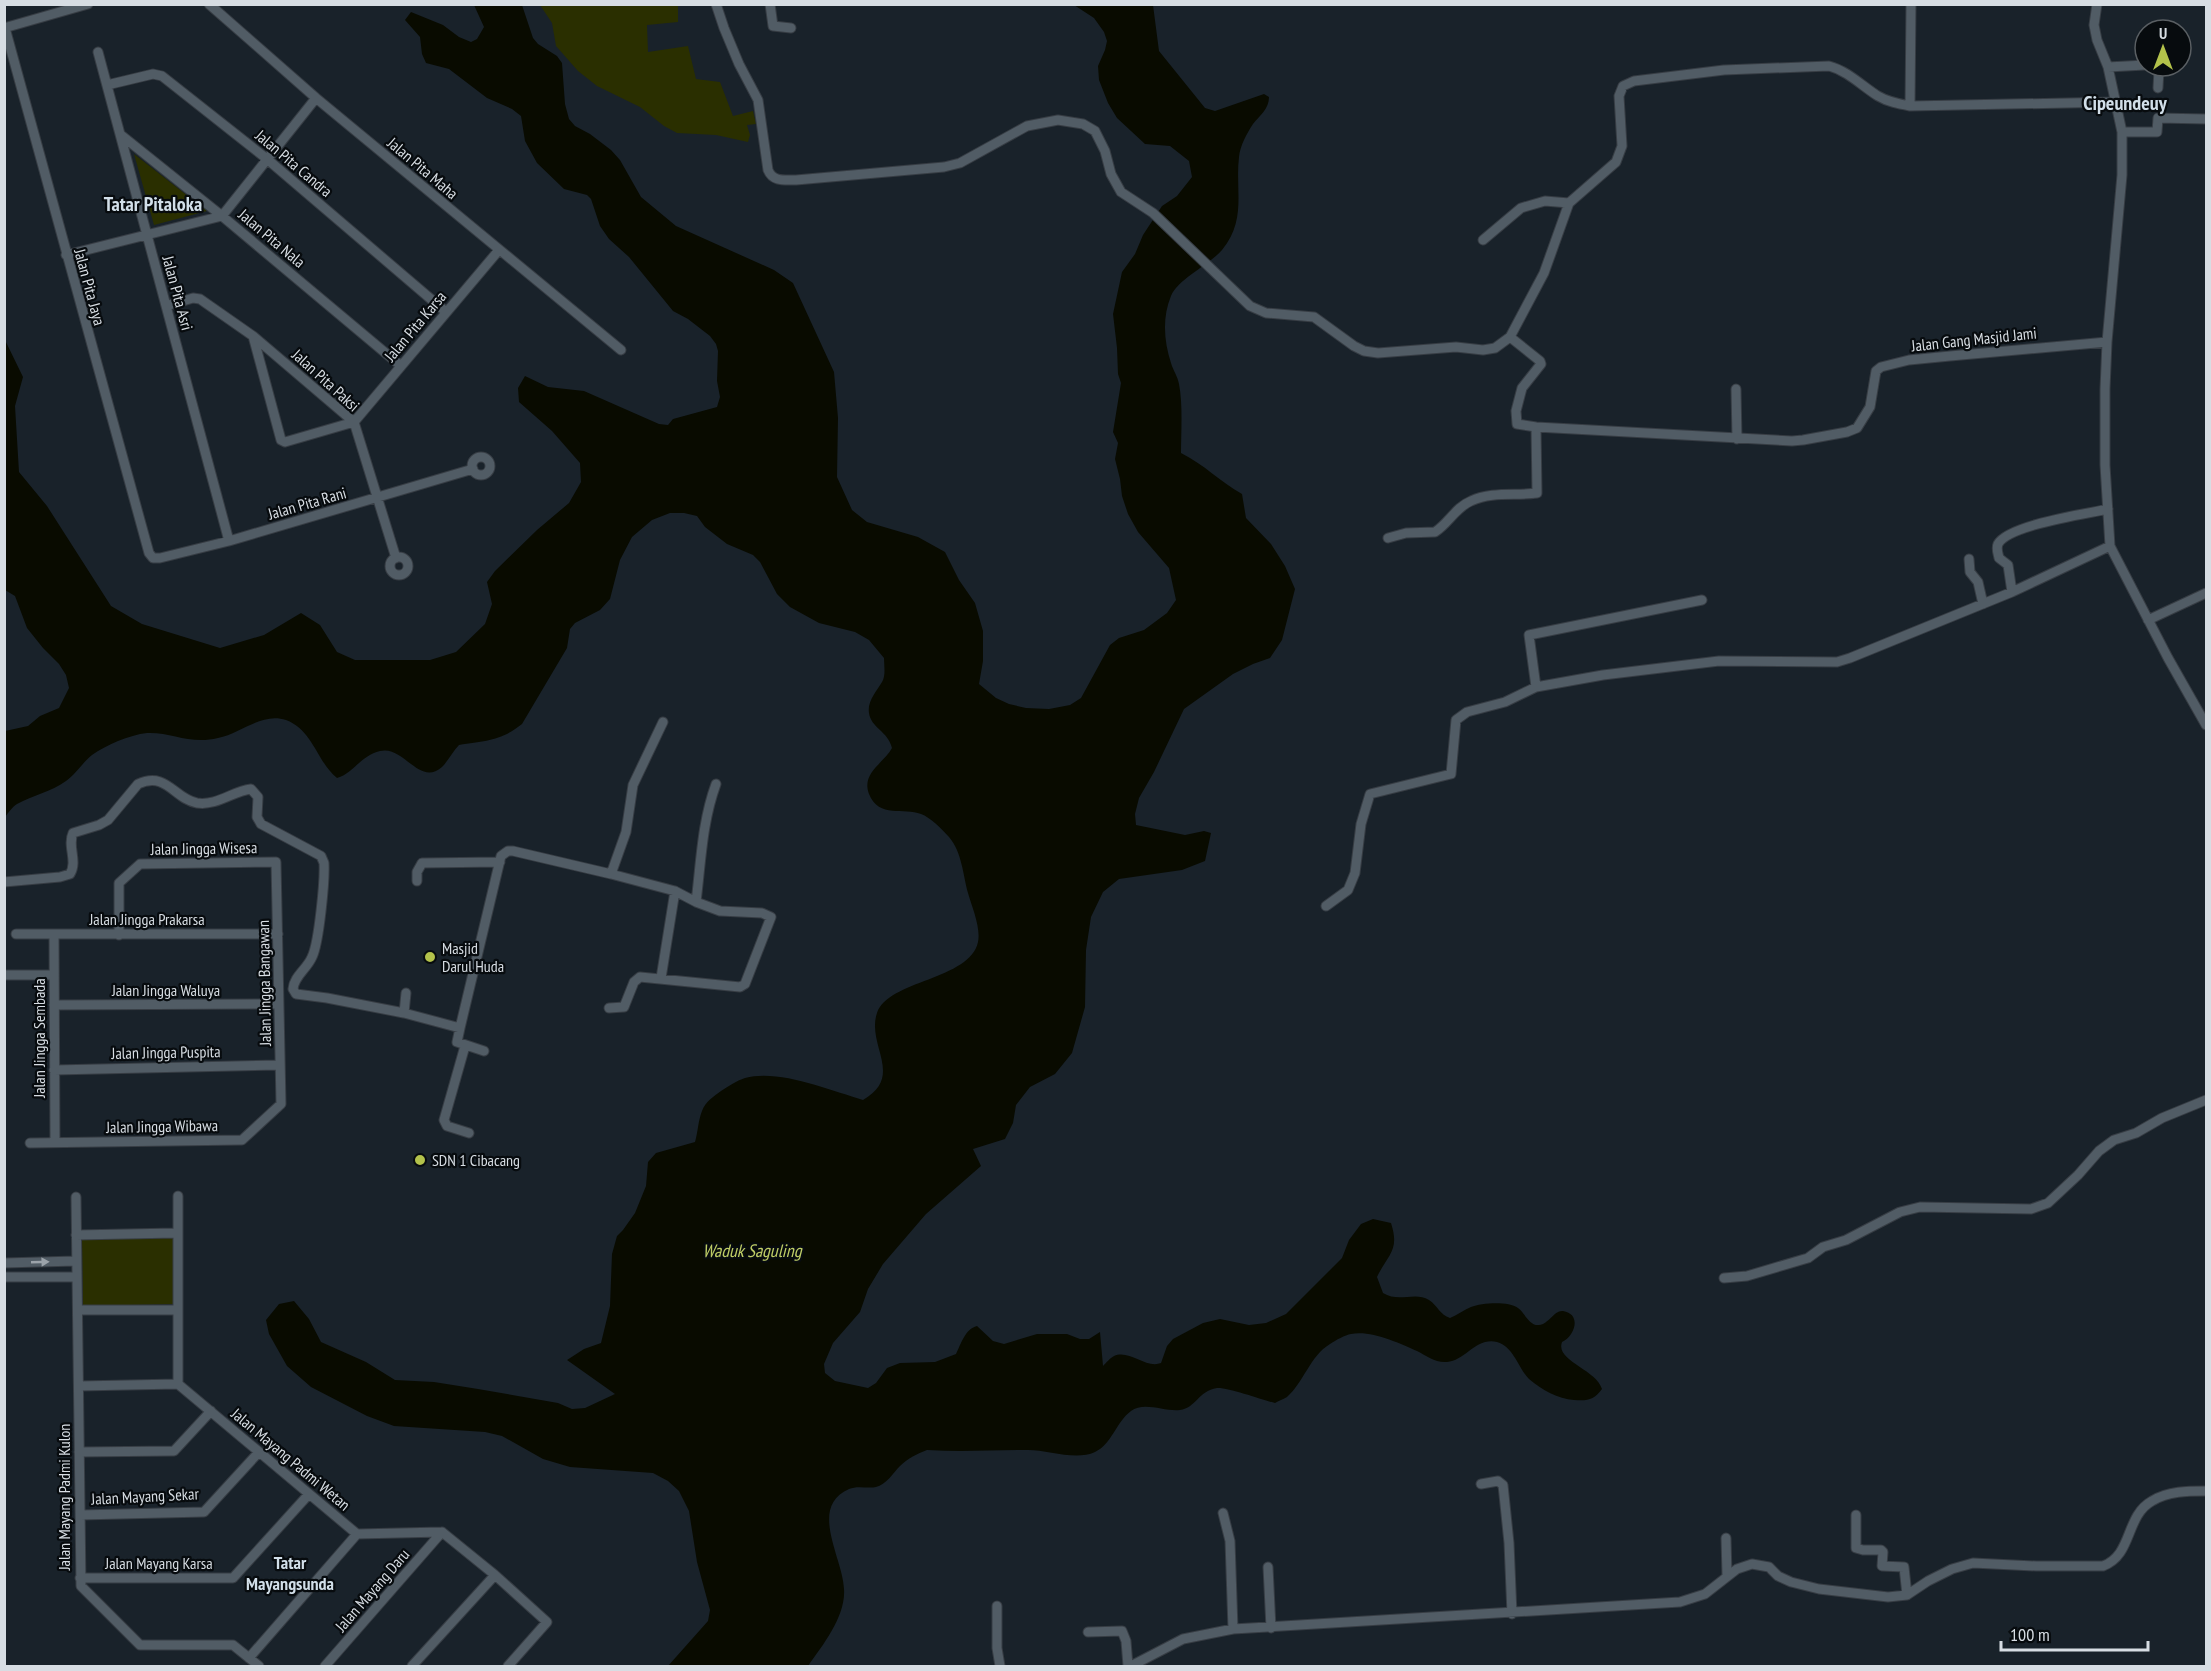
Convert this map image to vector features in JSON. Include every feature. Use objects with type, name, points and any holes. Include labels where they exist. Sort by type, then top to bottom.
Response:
[{"type":"street","points":[[4,28],[88,4]]},
{"type":"street","name":"Jalan Pita Maha","points":[[210,4],[316,98],[621,350]]},
{"type":"street","points":[[728,4],[717,5],[724,28],[758,100],[768,170],[776,179],[796,180],[944,167],[960,163],[1027,126],[1058,120],[1083,124],[1095,132],[1105,151],[1111,174],[1121,192],[1153,213],[1245,303],[1266,313],[1314,317],[1354,346],[1364,351],[1378,353],[1456,347],[1483,350],[1495,348],[1510,337],[1544,273],[1569,202],[1613,166],[1619,157],[1622,146],[1619,96],[1623,86],[1634,81],[1724,70],[1829,66],[1845,72],[1880,97],[1910,106],[2116,102]]},
{"type":"street","points":[[770,4],[773,26],[791,28]]},
{"type":"street","points":[[1910,106],[1911,4]]},
{"type":"street","points":[[2097,4],[2094,25],[2097,40],[2108,67],[2122,132],[2122,174],[2107,342],[2104,465],[2109,546],[2206,725]]},
{"type":"street","name":"Jalan Pita Jaya","points":[[4,28],[149,553]]},
{"type":"street","name":"Jalan Pita Asri","points":[[99,52],[230,541]]},
{"type":"street","points":[[2108,67],[2133,66]]},
{"type":"street","name":"Jalan Pita Candra","points":[[107,85],[158,74],[267,159],[446,312]]},
{"type":"street","points":[[2158,88],[2159,78]]},
{"type":"street","points":[[66,255],[222,216],[316,98]]},
{"type":"street","points":[[2122,132],[2157,132],[2158,118],[2206,119]]},
{"type":"street","name":"Jalan Pita Nala","points":[[121,135],[401,366]]},
{"type":"street","points":[[1483,240],[1521,208],[1545,201],[1569,202]]},
{"type":"street","name":"Jalan Pita Karsa","points":[[354,422],[499,250]]},
{"type":"street","name":"Jalan Pita Paksi","points":[[166,306],[197,298],[253,336],[354,422]]},
{"type":"street","name":"Jalan Pita Paksi","points":[[253,336],[281,440],[285,442],[354,422]]},
{"type":"street","points":[[1510,337],[1541,362],[1541,366],[1522,388],[1516,411],[1517,424],[1737,438],[1736,389]]},
{"type":"street","name":"Jalan Gang Masjid Jami","points":[[1737,438],[1792,441],[1847,432],[1857,428],[1868,409],[1876,371],[1893,363],[1981,352],[2107,342]]},
{"type":"street","points":[[354,422],[396,558]]},
{"type":"street","points":[[1388,538],[1406,533],[1435,532],[1455,512],[1471,501],[1502,494],[1538,493],[1536,427]]},
{"type":"street","name":"Jalan Pita Rani","points":[[149,553],[153,558],[160,558],[230,541],[473,469]]},
{"type":"street","points":[[2012,592],[2008,565],[1999,558],[1997,548],[2001,541],[2025,527],[2108,509]]},
{"type":"street","points":[[1326,906],[1348,890],[1355,873],[1360,824],[1370,794],[1451,774],[1456,720],[1467,712],[1505,702],[1536,687],[1603,675],[1719,661],[1837,662],[2012,592],[2109,546]]},
{"type":"street","points":[[1969,558],[1970,570],[1978,582],[1983,604]]},
{"type":"street","points":[[2148,620],[2206,593]]},
{"type":"street","points":[[1536,687],[1528,638],[1531,634],[1702,600]]},
{"type":"street","points":[[611,874],[626,832],[633,785],[663,722]]},
{"type":"street","points":[[4,882],[65,877],[70,874],[74,866],[70,839],[73,833],[108,820],[138,784],[144,781],[163,782],[196,803],[216,801],[251,789],[258,797],[257,817],[261,824],[321,856],[324,863],[322,906],[314,955],[294,983],[294,992],[299,996],[327,998],[404,1013],[460,1028]]},
{"type":"street","points":[[696,902],[705,825],[716,784]]},
{"type":"street","points":[[484,1051],[456,1041],[500,862],[505,852],[513,851],[675,891],[720,911],[762,913],[771,917],[749,976],[745,984],[740,987],[661,978],[637,978],[624,1007],[609,1008]]},
{"type":"street","name":"Jalan Jingga Bangawan","points":[[276,862],[281,1104]]},
{"type":"street","name":"Jalan Jingga Wisesa","points":[[119,935],[119,883],[140,864],[276,862]]},
{"type":"street","points":[[417,881],[417,872],[422,863],[500,862]]},
{"type":"street","points":[[661,978],[675,891]]},
{"type":"street","name":"Jalan Jingga Prakarsa","points":[[16,934],[278,934]]},
{"type":"street","name":"Jalan Jingga Sembada","points":[[54,934],[55,1142]]},
{"type":"street","points":[[4,975],[54,975]]},
{"type":"street","points":[[404,1013],[406,993]]},
{"type":"street","name":"Jalan Jingga Waluya","points":[[54,1005],[279,1005]]},
{"type":"street","points":[[465,1046],[444,1120],[447,1126],[469,1133]]},
{"type":"street","name":"Jalan Jingga Puspita","points":[[54,1070],[279,1065]]},
{"type":"street","points":[[1724,1278],[1747,1276],[1808,1258],[1823,1247],[1846,1239],[1900,1212],[1920,1207],[2031,1209],[2048,1203],[2078,1175],[2099,1150],[2114,1140],[2136,1133],[2162,1118],[2206,1100]]},
{"type":"street","name":"Jalan Jingga Wibawa","points":[[30,1143],[242,1140],[281,1104]]},
{"type":"street","points":[[79,1386],[178,1384],[176,1233],[178,1196]]},
{"type":"street","name":"Jalan Mayang Padmi Kulon","points":[[76,1197],[81,1586],[140,1645],[233,1645],[259,1666]]},
{"type":"street","points":[[76,1235],[176,1233]]},
{"type":"street","points":[[4,1263],[76,1261]]},
{"type":"street","points":[[4,1276],[76,1276]]},
{"type":"street","points":[[78,1310],[177,1310]]},
{"type":"street","name":"Jalan Mayang Padmi Wetan","points":[[178,1384],[357,1534]]},
{"type":"street","points":[[79,1452],[174,1451],[210,1411]]},
{"type":"street","name":"Jalan Mayang Sekar","points":[[80,1515],[204,1512],[259,1452]]},
{"type":"street","points":[[1482,1484],[1498,1481],[1503,1485],[1509,1544],[1512,1614]]},
{"type":"street","points":[[1088,1632],[1122,1631],[1126,1641],[1129,1666],[1183,1639],[1233,1629],[1512,1614],[1680,1602],[1705,1594],[1727,1575],[1744,1566],[1761,1564],[1791,1582],[1819,1589],[1888,1598],[1907,1595],[1952,1569],[1973,1563],[2103,1566],[2118,1558],[2136,1517],[2151,1501],[2164,1495],[2185,1491],[2206,1491]]},
{"type":"street","name":"Jalan Mayang Karsa","points":[[80,1578],[233,1578],[309,1494]]},
{"type":"street","points":[[1223,1513],[1230,1541],[1233,1629]]},
{"type":"street","points":[[1856,1515],[1856,1548],[1881,1550],[1883,1566],[1904,1567],[1907,1595]]},
{"type":"street","points":[[249,1658],[357,1534],[442,1532],[495,1575],[547,1622],[508,1666]]},
{"type":"street","name":"Jalan Mayang Daru","points":[[325,1666],[442,1532]]},
{"type":"street","points":[[1726,1538],[1727,1575]]},
{"type":"street","points":[[1268,1567],[1271,1628]]},
{"type":"street","points":[[412,1666],[495,1575]]},
{"type":"street","points":[[998,1606],[997,1648],[1000,1666]]},
{"type":"green space","points":[[540,5],[678,5],[678,22],[647,25],[648,52],[688,46],[696,79],[720,82],[733,116],[753,111],[756,124],[747,125],[750,135],[748,142],[716,135],[677,133],[640,107],[597,86],[578,71],[556,46],[552,23]]},
{"type":"green space","points":[[134,154],[207,211],[154,225]]},
{"type":"green space","points":[[173,1237],[175,1304],[83,1306],[82,1240]]},
{"type":"water","name":"Waduk Saguling","points":[[474,5],[522,5],[533,38],[557,56],[562,63],[565,104],[569,119],[575,126],[611,150],[620,160],[641,197],[676,226],[774,270],[793,283],[834,372],[838,418],[837,477],[852,510],[867,522],[918,537],[945,552],[959,580],[975,603],[983,631],[983,661],[979,684],[996,698],[1026,708],[1049,709],[1070,705],[1081,698],[1110,645],[1119,638],[1144,630],[1167,613],[1176,600],[1169,568],[1138,532],[1128,514],[1122,496],[1115,459],[1118,443],[1113,432],[1121,383],[1118,374],[1113,314],[1122,272],[1135,254],[1143,235],[1162,206],[1177,196],[1192,177],[1189,161],[1170,146],[1145,144],[1117,118],[1099,80],[1098,66],[1107,41],[1104,32],[1094,18],[1074,5],[1153,5],[1159,51],[1205,108],[1215,111],[1264,94],[1269,97],[1266,108],[1251,128],[1241,148],[1237,216],[1230,239],[1216,256],[1175,290],[1168,304],[1165,330],[1169,355],[1180,392],[1181,453],[1242,494],[1246,518],[1271,544],[1285,566],[1295,589],[1282,640],[1270,658],[1233,674],[1184,709],[1139,798],[1135,814],[1136,825],[1185,835],[1204,831],[1211,833],[1205,861],[1182,870],[1119,879],[1103,892],[1091,917],[1086,950],[1085,1007],[1072,1053],[1055,1074],[1030,1087],[1016,1105],[1013,1123],[1005,1139],[973,1149],[981,1166],[926,1214],[883,1264],[868,1289],[860,1312],[833,1343],[824,1364],[825,1373],[835,1381],[868,1388],[876,1383],[887,1368],[900,1363],[935,1362],[956,1354],[969,1330],[977,1326],[993,1341],[1004,1344],[1037,1334],[1067,1334],[1080,1339],[1089,1339],[1100,1332],[1103,1366],[1113,1357],[1120,1355],[1149,1363],[1161,1363],[1167,1346],[1173,1339],[1203,1323],[1220,1319],[1249,1325],[1266,1323],[1286,1314],[1342,1258],[1349,1240],[1361,1224],[1373,1219],[1391,1223],[1393,1232],[1392,1252],[1377,1277],[1383,1293],[1395,1297],[1424,1298],[1450,1318],[1471,1307],[1495,1303],[1518,1308],[1536,1325],[1543,1324],[1560,1311],[1569,1313],[1573,1316],[1573,1330],[1562,1342],[1561,1349],[1564,1355],[1598,1382],[1602,1389],[1596,1396],[1587,1400],[1574,1400],[1556,1396],[1545,1390],[1529,1379],[1508,1348],[1497,1342],[1483,1343],[1453,1361],[1443,1362],[1385,1338],[1359,1333],[1343,1337],[1323,1349],[1293,1391],[1275,1403],[1217,1388],[1205,1392],[1185,1409],[1136,1408],[1121,1421],[1106,1444],[1095,1452],[1071,1455],[1036,1450],[927,1450],[906,1461],[880,1486],[856,1487],[837,1497],[831,1508],[829,1520],[842,1577],[844,1599],[832,1630],[808,1666],[668,1666],[708,1621],[710,1610],[697,1562],[689,1511],[679,1491],[668,1481],[653,1473],[570,1467],[543,1459],[502,1436],[485,1432],[394,1426],[367,1416],[311,1387],[287,1366],[269,1334],[266,1320],[279,1304],[294,1301],[309,1319],[321,1342],[366,1362],[395,1380],[434,1382],[478,1389],[558,1403],[572,1409],[585,1408],[615,1394],[567,1360],[584,1349],[601,1343],[610,1306],[612,1254],[617,1236],[635,1213],[646,1186],[648,1162],[656,1153],[695,1142],[705,1105],[721,1091],[745,1078],[773,1076],[788,1078],[863,1100],[875,1091],[881,1081],[882,1060],[875,1025],[877,1013],[884,1002],[896,993],[960,964],[972,955],[979,936],[962,864],[949,837],[925,816],[914,812],[892,811],[879,807],[869,794],[867,787],[871,774],[892,748],[887,737],[870,718],[869,713],[871,700],[883,679],[884,658],[869,640],[855,632],[819,623],[790,607],[777,594],[760,562],[753,555],[727,544],[705,527],[697,516],[684,513],[670,513],[652,520],[632,537],[620,560],[610,599],[600,610],[575,623],[570,629],[567,648],[522,724],[499,737],[459,745],[442,767],[434,772],[419,769],[397,754],[380,751],[373,753],[337,778],[324,764],[303,731],[286,720],[277,718],[260,721],[227,735],[208,740],[156,733],[125,738],[92,755],[60,785],[17,804],[5,817],[5,731],[28,726],[40,716],[59,708],[69,688],[66,675],[59,664],[27,628],[15,596],[5,590],[4,338],[23,377],[15,406],[19,472],[47,506],[111,606],[142,624],[220,648],[264,635],[301,613],[320,625],[337,652],[355,660],[430,660],[456,652],[485,624],[492,604],[487,582],[495,571],[569,503],[581,482],[580,463],[552,431],[519,402],[518,388],[525,376],[548,387],[584,391],[659,424],[668,425],[673,419],[717,407],[720,397],[717,381],[718,351],[710,336],[673,311],[629,257],[609,239],[600,226],[591,199],[587,195],[564,189],[537,163],[525,141],[521,116],[512,109],[487,98],[449,69],[426,63],[422,54],[420,37],[405,20],[411,12],[443,25],[459,37],[471,42],[477,39],[484,27]]},
{"type":"place","name":"Masjid Darul Huda","points":[[430,957]]},
{"type":"place","name":"SDN 1 Cibacang","points":[[420,1160]]},
{"type":"district","name":"Cipeundeuy","points":[[2125,103]]},
{"type":"district","name":"Tatar Pitaloka","points":[[153,204]]},
{"type":"district","name":"Tatar Mayangsunda","points":[[290,1572]]}]
